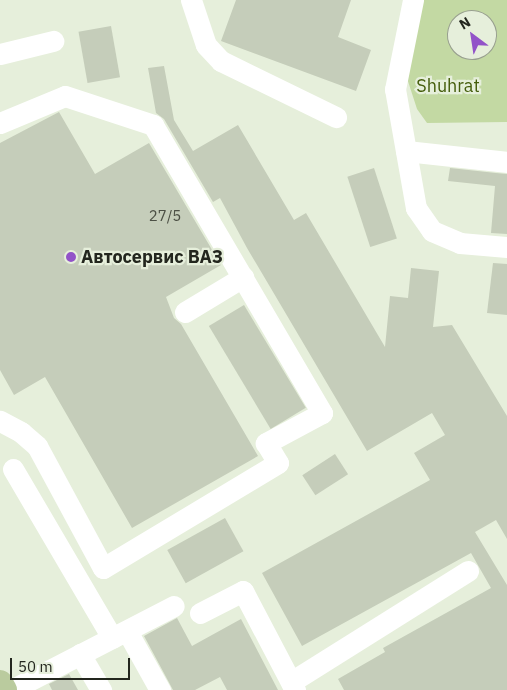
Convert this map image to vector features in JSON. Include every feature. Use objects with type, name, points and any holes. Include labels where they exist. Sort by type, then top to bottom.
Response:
[{"type":"main road","points":[[0,683],[4,690]]},
{"type":"street","points":[[191,0],[206,45],[221,62],[336,117]]},
{"type":"street","points":[[413,0],[395,89],[416,208],[432,231],[460,243],[507,247]]},
{"type":"street","points":[[0,54],[53,41]]},
{"type":"street","points":[[0,120],[65,96],[152,124],[322,413],[266,443],[278,463],[102,568],[37,446],[21,432],[0,421]]},
{"type":"street","points":[[406,151],[507,162]]},
{"type":"street","points":[[185,312],[243,277]]},
{"type":"street","points":[[13,470],[120,634],[160,690]]},
{"type":"street","points":[[200,613],[243,591],[293,686],[468,571]]},
{"type":"street","points":[[11,690],[174,606]]},
{"type":"street","points":[[80,654],[101,690]]},
{"type":"green space","name":"Shuhrat","points":[[420,0],[507,0],[507,122],[427,123],[417,109],[405,72]]},
{"type":"building","points":[[236,0],[351,0],[338,37],[371,50],[356,91],[221,41]]},
{"type":"building","points":[[111,26],[120,77],[88,83],[79,32]]},
{"type":"building","points":[[164,66],[174,120],[193,151],[238,125],[294,220],[306,213],[385,347],[390,296],[408,298],[411,268],[439,271],[433,327],[452,325],[507,416],[507,539],[496,520],[475,532],[507,585],[507,690],[344,690],[338,679],[385,652],[383,648],[491,588],[471,553],[302,646],[262,573],[430,480],[414,453],[445,435],[432,413],[367,451],[247,248],[220,198],[213,202],[164,119],[156,113],[148,68]]},
{"type":"building","name":"Автосервис ВАЗ","points":[[59,112],[95,174],[149,143],[221,265],[166,297],[174,318],[181,324],[258,456],[132,528],[45,377],[14,395],[0,370],[0,143]]},
{"type":"building","points":[[374,168],[397,238],[370,247],[347,177]]},
{"type":"building","points":[[450,168],[507,174],[507,234],[491,233],[495,186],[448,181]]},
{"type":"building","points":[[493,263],[507,264],[507,315],[487,313]]},
{"type":"building","points":[[244,305],[306,408],[271,429],[209,326]]},
{"type":"building","points":[[335,454],[348,474],[315,495],[302,475]]},
{"type":"building","points":[[225,518],[243,551],[186,583],[167,550]]},
{"type":"building","points":[[177,618],[192,646],[241,619],[278,690],[227,690],[220,677],[195,690],[173,690],[144,636]]},
{"type":"building","points":[[69,674],[78,690],[52,690],[49,684]]},
{"type":"place","name":"Автосервис ВАЗ","points":[[71,257]]}]
